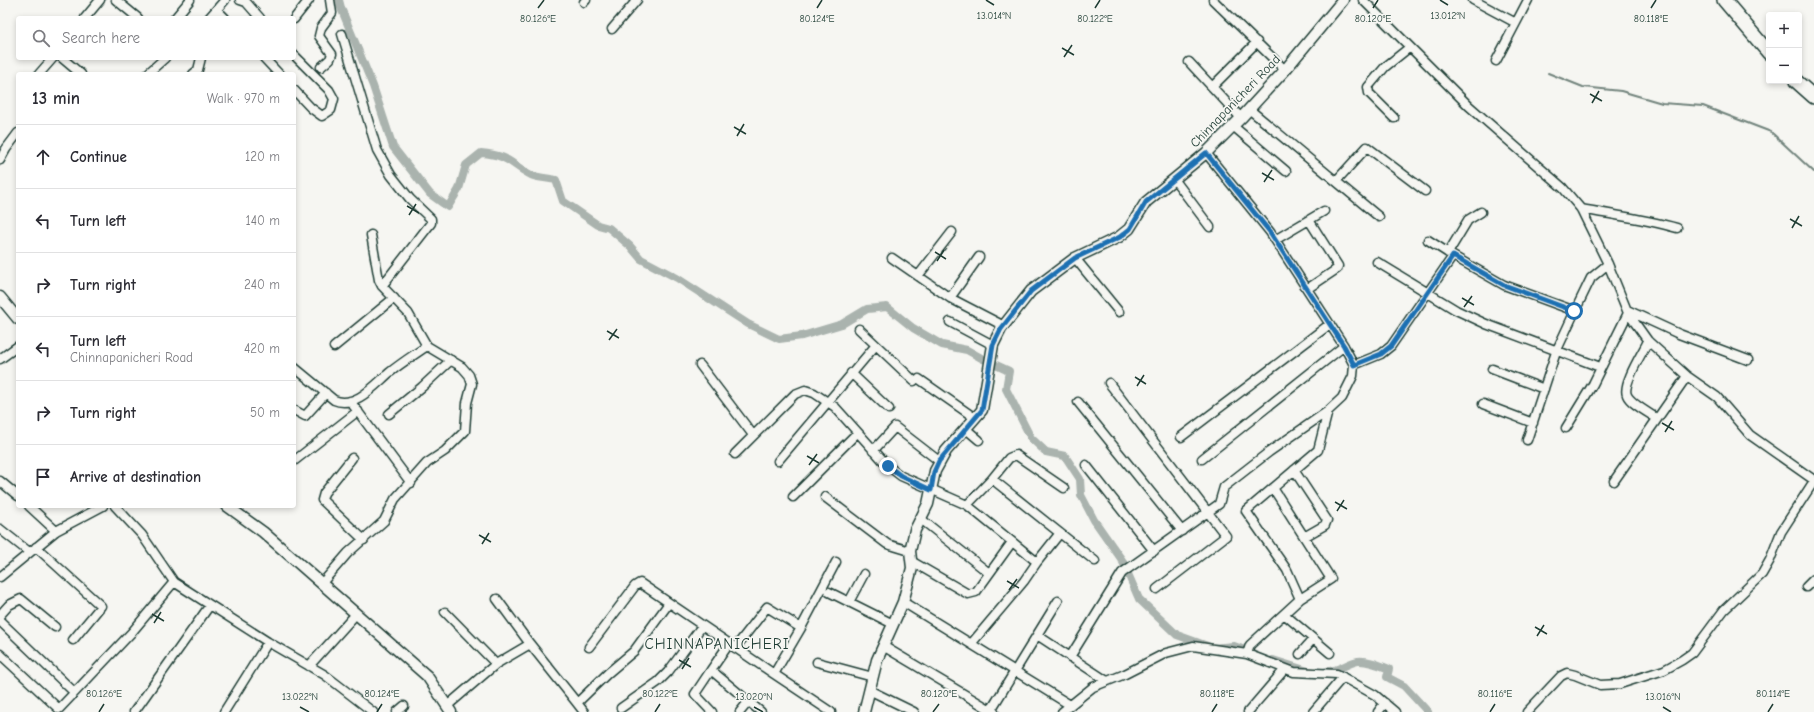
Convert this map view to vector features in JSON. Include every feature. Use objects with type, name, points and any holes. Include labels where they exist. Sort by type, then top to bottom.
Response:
[{"type":"main road","points":[[1724,0],[1766,49]]},
{"type":"main road","points":[[1732,0],[1766,40]]},
{"type":"main road","points":[[1802,78],[1814,89]]},
{"type":"main road","points":[[1799,84],[1814,97]]},
{"type":"street","points":[[88,16],[100,0]]},
{"type":"street","points":[[116,0],[136,16]]},
{"type":"street","points":[[177,16],[190,0]]},
{"type":"street","points":[[212,16],[225,0]]},
{"type":"street","points":[[240,0],[246,2],[258,16]]},
{"type":"street","points":[[296,16],[309,0]]},
{"type":"street","points":[[321,67],[330,59],[332,54],[319,36],[321,28],[332,13],[330,0]]},
{"type":"street","points":[[612,29],[637,0]]},
{"type":"street","points":[[1213,0],[1285,70]]},
{"type":"street","name":"Chinnapanicheri Road","points":[[864,712],[877,660],[904,602],[912,568],[911,556],[915,530],[928,504],[934,472],[939,461],[982,410],[993,345],[1004,326],[1031,291],[1075,258],[1120,237],[1130,229],[1146,202],[1206,153],[1250,109],[1285,70],[1343,0]]},
{"type":"street","points":[[1363,0],[1469,106],[1563,188],[1581,209],[1608,264],[1627,311],[1648,341],[1687,376],[1717,397],[1750,435],[1814,480],[1780,532],[1770,560],[1762,574],[1724,610],[1692,653],[1664,670],[1620,684],[1600,685],[1567,673],[1561,676],[1527,712]]},
{"type":"street","points":[[1473,0],[1483,2],[1516,23]]},
{"type":"street","points":[[1496,61],[1528,0]]},
{"type":"street","points":[[217,10],[223,16]]},
{"type":"street","points":[[342,34],[377,150],[391,175],[410,199],[431,219],[431,223],[382,286]]},
{"type":"street","points":[[1212,87],[1257,42]]},
{"type":"street","points":[[1394,118],[1369,93],[1368,87],[1385,67],[1410,46]]},
{"type":"street","points":[[296,57],[328,90],[334,99],[331,110],[322,116],[310,108],[296,92]]},
{"type":"street","points":[[41,72],[51,60]]},
{"type":"street","points":[[64,60],[79,72]]},
{"type":"street","points":[[149,72],[163,60]]},
{"type":"street","points":[[196,72],[198,70],[200,60]]},
{"type":"street","points":[[266,60],[277,72]]},
{"type":"street","points":[[1189,62],[1241,118]]},
{"type":"street","points":[[1250,109],[1379,217]]},
{"type":"street","points":[[1233,126],[1286,171]]},
{"type":"street","points":[[0,160],[16,136]]},
{"type":"street","points":[[1336,181],[1367,147],[1425,191]]},
{"type":"street","points":[[1070,657],[1122,573],[1219,504],[1224,487],[1269,452],[1328,411],[1342,398],[1353,376],[1354,365],[1344,346],[1276,240],[1206,153]]},
{"type":"street","points":[[1174,179],[1210,227]]},
{"type":"street","points":[[1581,209],[1627,218],[1652,220],[1677,228]]},
{"type":"street","points":[[1276,240],[1324,211]]},
{"type":"street","points":[[1354,365],[1386,352],[1428,292],[1451,255],[1468,220],[1481,212]]},
{"type":"street","points":[[1307,289],[1336,269],[1338,266],[1310,220]]},
{"type":"street","points":[[918,276],[952,232]]},
{"type":"street","points":[[322,583],[348,553],[384,522],[395,499],[411,483],[427,463],[445,451],[465,431],[467,403],[472,384],[469,375],[462,366],[427,346],[408,313],[382,286],[379,280],[371,235]]},
{"type":"street","points":[[1428,240],[1504,285],[1574,311]]},
{"type":"street","points":[[950,298],[979,257]]},
{"type":"street","points":[[892,258],[950,298],[1004,326]]},
{"type":"street","points":[[1075,258],[1119,312]]},
{"type":"street","points":[[1377,262],[1456,310],[1486,324],[1600,368]]},
{"type":"street","points":[[1527,440],[1556,352],[1574,311],[1591,278],[1608,264]]},
{"type":"street","points":[[0,297],[16,317]]},
{"type":"street","points":[[334,347],[394,298]]},
{"type":"street","points":[[1627,311],[1679,334],[1748,360]]},
{"type":"street","points":[[1566,428],[1593,384],[1627,311]]},
{"type":"street","points":[[950,322],[993,345]]},
{"type":"street","points":[[1181,437],[1330,324]]},
{"type":"street","points":[[859,329],[876,346],[917,380],[975,418]]},
{"type":"street","points":[[1648,341],[1636,363],[1626,391],[1627,396],[1631,401],[1656,418]]},
{"type":"street","points":[[296,369],[326,393],[340,402],[350,401],[375,388],[389,373],[427,346]]},
{"type":"street","points":[[778,461],[851,373],[876,346]]},
{"type":"street","points":[[1202,458],[1344,346]]},
{"type":"street","points":[[0,359],[16,347]]},
{"type":"street","points":[[389,414],[422,387],[450,360]]},
{"type":"street","points":[[700,365],[753,435]]},
{"type":"street","points":[[1492,369],[1544,389]]},
{"type":"street","points":[[851,373],[889,409]]},
{"type":"street","points":[[1614,481],[1656,418],[1687,376]]},
{"type":"street","points":[[1108,383],[1226,536],[1157,589]]},
{"type":"street","points":[[735,454],[800,391],[810,391],[835,407],[873,451],[901,476],[967,505],[993,524],[1012,542],[1037,562]]},
{"type":"street","points":[[296,411],[305,416],[326,393]]},
{"type":"street","points":[[350,401],[411,483]]},
{"type":"street","points":[[1078,402],[1182,531]]},
{"type":"street","points":[[1483,404],[1533,423]]},
{"type":"street","points":[[296,459],[358,411]]},
{"type":"street","points":[[1300,599],[1286,570],[1246,511],[1318,450],[1328,411]]},
{"type":"street","points":[[873,451],[895,427],[939,461]]},
{"type":"street","points":[[966,429],[980,440]]},
{"type":"street","points":[[793,497],[857,433]]},
{"type":"street","points":[[967,505],[992,479],[1009,458],[1016,455],[1064,488]]},
{"type":"street","points":[[352,458],[324,493],[322,500],[364,540]]},
{"type":"street","points":[[1086,465],[1154,551]]},
{"type":"street","points":[[1294,470],[1327,520],[1325,525],[1304,537]]},
{"type":"street","points":[[992,479],[1095,561]]},
{"type":"street","points":[[0,481],[16,494]]},
{"type":"street","points":[[1247,654],[1250,645],[1300,599],[1331,579],[1273,488]]},
{"type":"street","points":[[825,497],[887,544],[911,556],[968,594],[976,592],[1012,542]]},
{"type":"street","points":[[31,508],[56,531]]},
{"type":"street","points":[[0,577],[56,531],[99,508]]},
{"type":"street","points":[[117,508],[142,535],[174,582],[268,642],[325,675],[373,712]]},
{"type":"street","points":[[230,508],[263,532],[427,676],[449,709],[496,664],[530,644]]},
{"type":"street","points":[[921,518],[989,573]]},
{"type":"street","points":[[0,529],[33,550],[101,606],[73,640]]},
{"type":"street","points":[[971,644],[1024,581],[1060,533]]},
{"type":"street","points":[[774,674],[801,628],[836,562]]},
{"type":"street","points":[[849,602],[864,574]]},
{"type":"street","points":[[1806,587],[1814,578]]},
{"type":"street","points":[[0,654],[59,711],[74,692],[132,632],[174,582]]},
{"type":"street","points":[[589,647],[638,584],[644,585],[702,626],[831,712]]},
{"type":"street","points":[[829,592],[894,624]]},
{"type":"street","points":[[0,615],[10,605],[21,599],[56,627]]},
{"type":"street","points":[[497,599],[530,644],[584,712]]},
{"type":"street","points":[[883,646],[992,711],[1058,601]]},
{"type":"street","points":[[904,602],[1070,704]]},
{"type":"street","points":[[577,703],[608,673],[634,651],[669,603]]},
{"type":"street","points":[[134,712],[210,605]]},
{"type":"street","points":[[712,712],[695,694],[711,670],[768,607],[801,628]]},
{"type":"street","points":[[445,612],[496,664]]},
{"type":"street","points":[[309,666],[356,614]]},
{"type":"street","points":[[1284,614],[1330,654]]},
{"type":"street","points":[[0,621],[74,692]]},
{"type":"street","points":[[621,708],[658,682],[668,672],[702,626]]},
{"type":"street","points":[[1037,635],[1107,681]]},
{"type":"street","points":[[1300,654],[1313,639]]},
{"type":"street","points":[[224,712],[268,642]]},
{"type":"street","points":[[1062,712],[1070,704],[1093,687],[1166,653],[1193,646],[1247,654],[1294,672],[1336,674],[1375,695],[1395,712]]},
{"type":"street","points":[[817,662],[873,677]]},
{"type":"street","points":[[1248,712],[1286,668]]},
{"type":"street","points":[[711,670],[761,712]]},
{"type":"street","points":[[1313,712],[1343,677]]},
{"type":"street","points":[[869,690],[914,712]]},
{"type":"street","points":[[740,712],[749,701]]},
{"type":"street","points":[[1378,712],[1385,703]]},
{"type":"street","points":[[397,712],[404,706]]},
{"type":"waterway","points":[[339,0],[373,86],[393,147],[430,194],[448,207],[459,189],[466,165],[481,153],[498,156],[504,158],[531,175],[556,180],[563,201],[598,225],[609,228],[630,246],[641,259],[677,278],[748,324],[779,339],[802,336],[842,324],[867,309],[887,307],[913,328],[942,345],[967,350],[983,359]]},
{"type":"waterway","points":[[1548,73],[1583,87],[1621,91],[1662,103],[1703,106],[1771,132],[1814,172]]},
{"type":"waterway","points":[[996,365],[1009,371],[1006,389],[1031,438],[1046,452],[1065,456],[1080,479],[1081,495],[1094,520],[1122,560],[1139,599],[1177,635],[1213,648],[1234,646],[1242,649]]},
{"type":"waterway","points":[[1273,660],[1308,671]]},
{"type":"waterway","points":[[1327,671],[1335,670],[1358,661],[1377,664],[1389,669],[1387,677],[1404,686],[1428,712]]},
{"type":"district","name":"CHINNAPANICHERI","points":[[717,644]]},
{"type":"route","points":[[888,466],[901,476],[931,490],[934,472],[939,461],[982,410],[993,345],[1001,329],[1031,291],[1075,258],[1120,237],[1130,229],[1146,202],[1206,153],[1270,232],[1344,346],[1354,365],[1386,352],[1453,256],[1504,285],[1574,311]]}]
